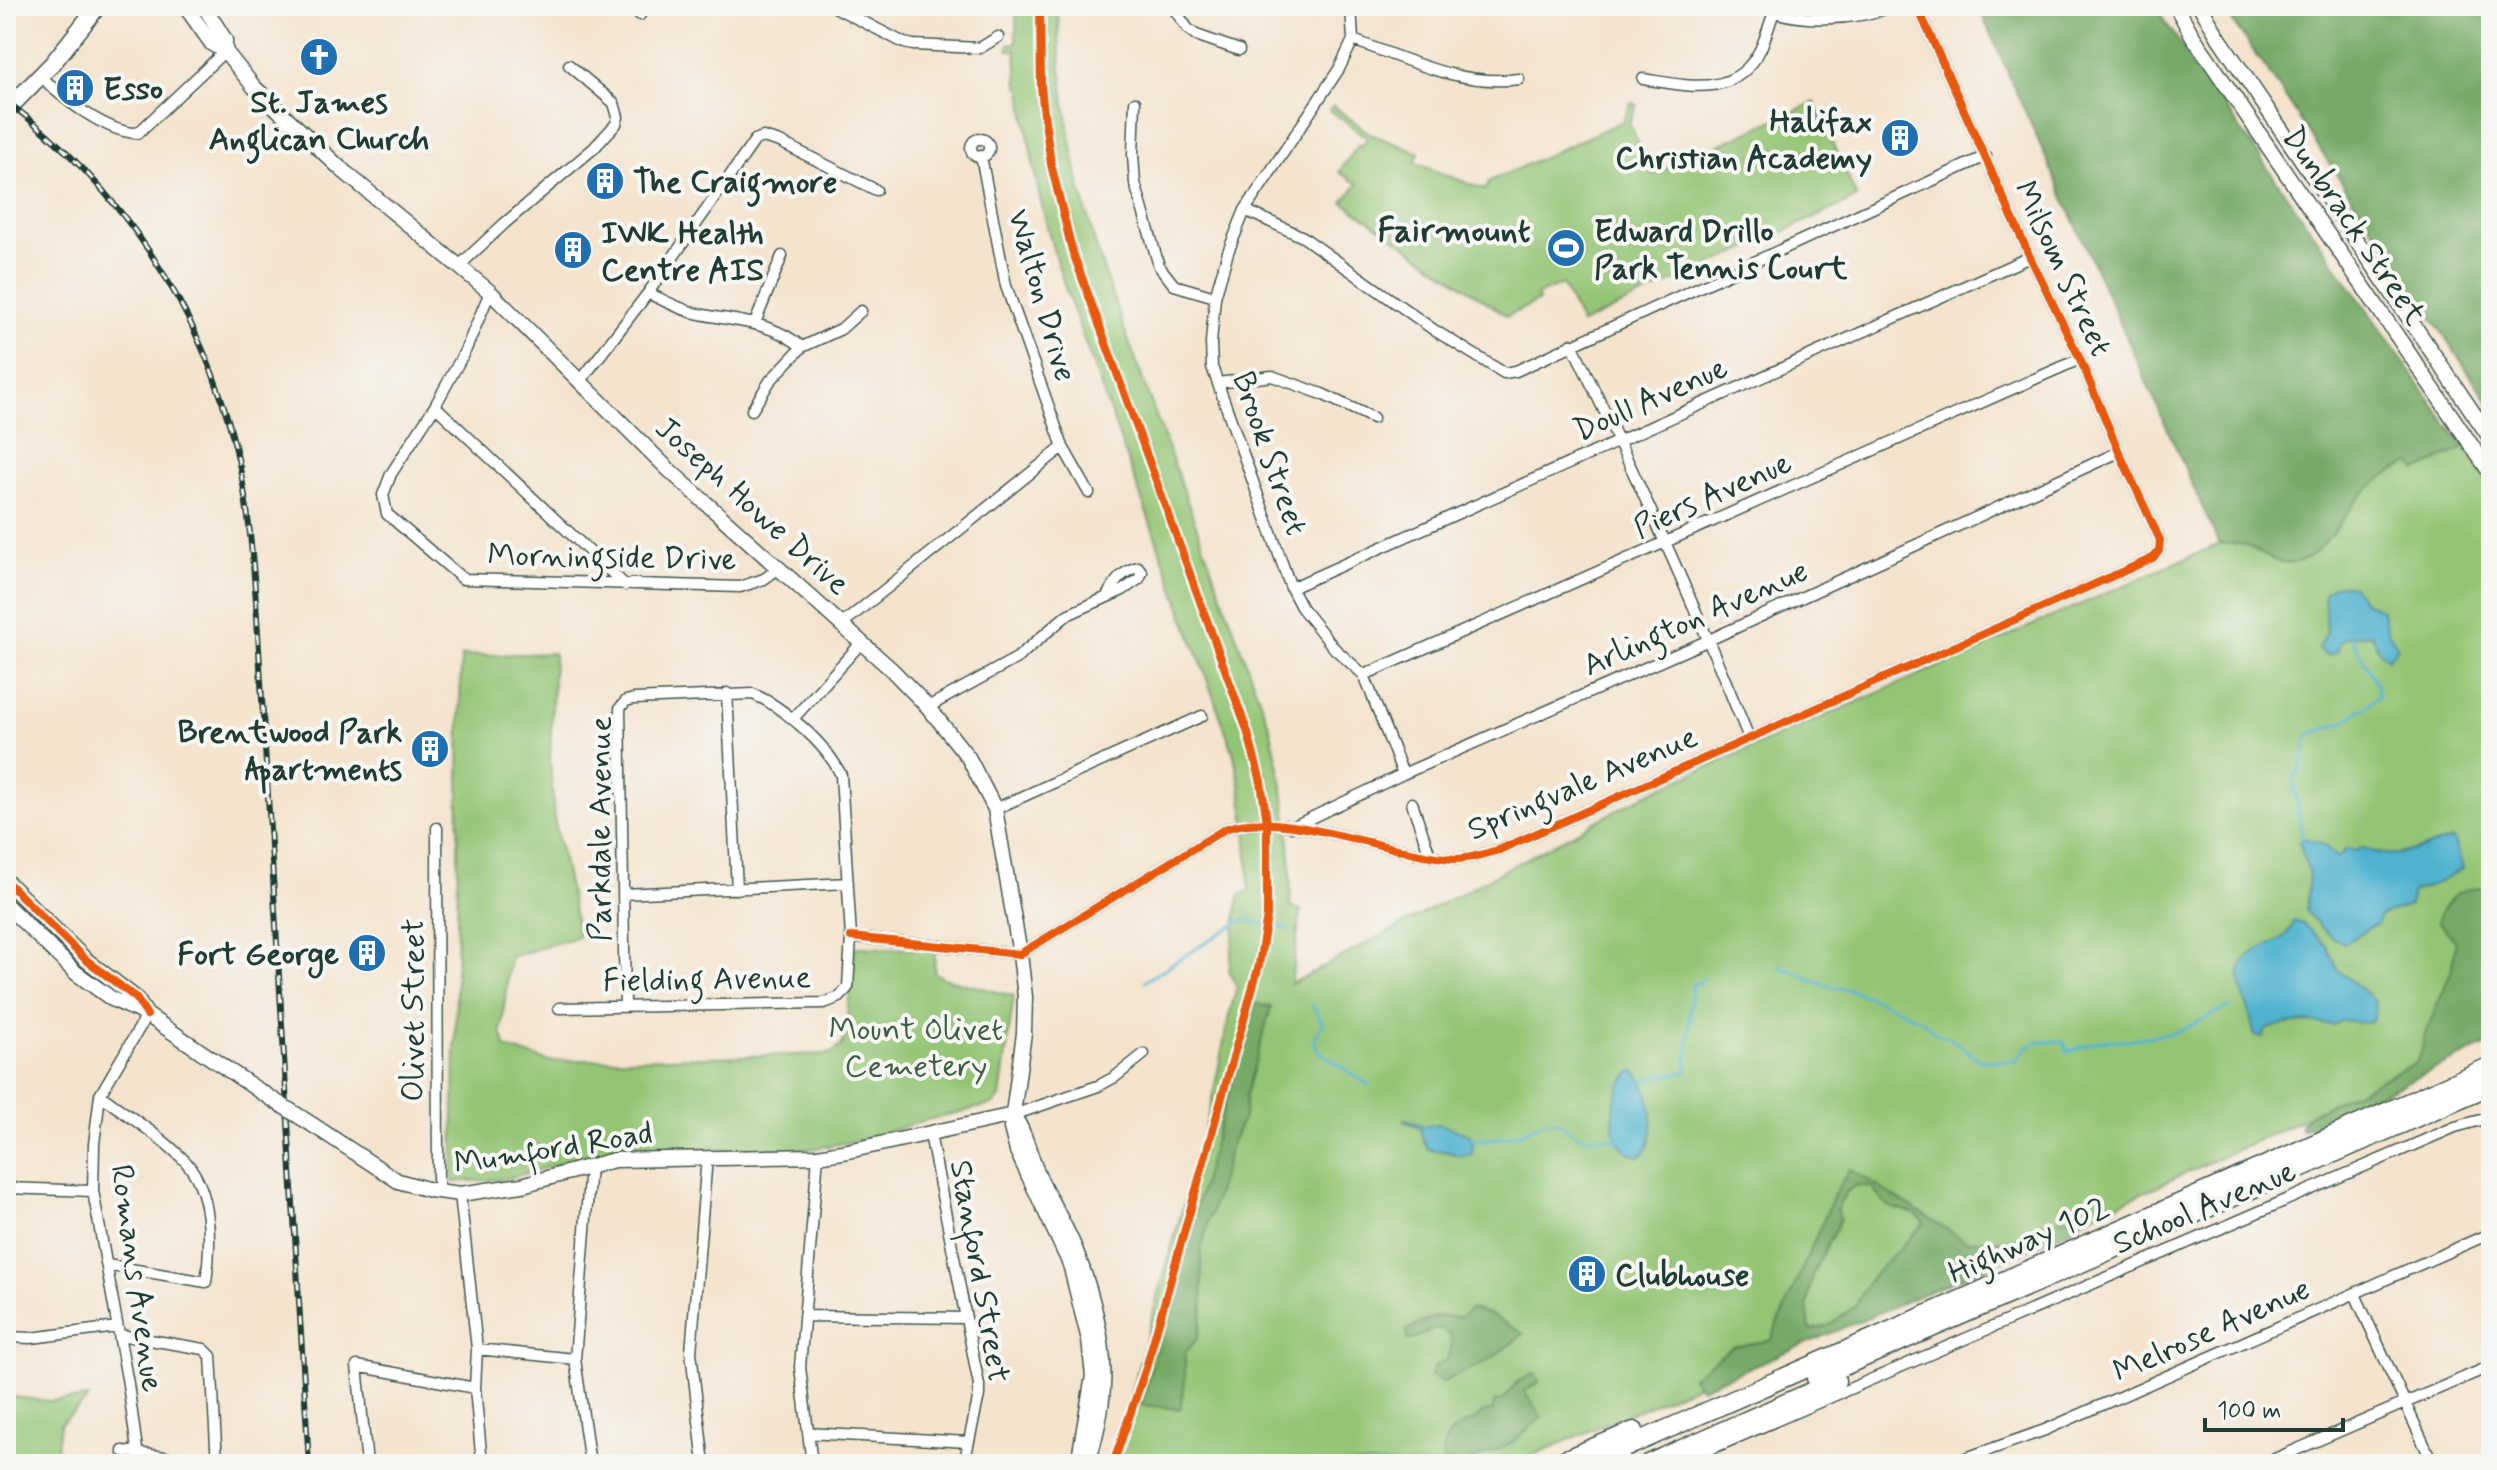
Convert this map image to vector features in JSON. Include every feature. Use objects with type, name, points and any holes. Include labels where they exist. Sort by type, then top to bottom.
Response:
[{"type":"highway","name":"Highway 102","points":[[1614,1464],[2007,1296],[2489,1071]]},
{"type":"highway","name":"Highway 102","points":[[1588,1464],[2489,1071]]},
{"type":"highway","points":[[1648,1464],[1939,1334],[2007,1296]]},
{"type":"highway","points":[[1554,1464],[1739,1387],[1876,1338]]},
{"type":"main road","points":[[6,111],[59,57],[86,14],[98,6]]},
{"type":"main road","name":"Joseph Howe Drive","points":[[185,6],[212,44],[225,51],[254,87],[341,169],[490,292],[668,469],[862,642],[928,707],[968,757],[995,809],[1025,997],[1024,1033],[1011,1128],[1017,1151],[1070,1264],[1089,1340],[1093,1376],[1078,1464]]},
{"type":"main road","name":"Joseph Howe Drive","points":[[204,6],[225,40],[225,51]]},
{"type":"main road","name":"Dunbrack Street","points":[[2176,6],[2192,35],[2491,474]]},
{"type":"main road","name":"Dunbrack Street","points":[[2200,6],[2491,439]]},
{"type":"main road","name":"Mumford Road","points":[[6,881],[85,959],[136,998],[147,1015]]},
{"type":"main road","name":"Mumford Road","points":[[6,905],[76,973],[112,999],[147,1015],[398,1181],[438,1191],[460,1194],[522,1185],[614,1160],[818,1156],[1013,1115]]},
{"type":"main road","points":[[1013,1115],[1076,1252],[1095,1319],[1102,1355],[1103,1383],[1098,1424],[1088,1464]]},
{"type":"main road","points":[[973,1124],[996,1131],[1007,1138],[1017,1151]]},
{"type":"street","points":[[629,6],[640,15]]},
{"type":"street","points":[[833,6],[851,10],[904,43],[913,45],[980,48],[998,37]]},
{"type":"street","points":[[1172,6],[1196,35],[1239,50]]},
{"type":"street","points":[[1351,6],[1353,40],[1454,76],[1497,82],[1519,79]]},
{"type":"street","points":[[1760,6],[1834,19],[1871,14],[1895,6]]},
{"type":"street","name":"Milsom Street","points":[[1917,6],[2030,257],[2080,359],[2160,540],[2159,551]]},
{"type":"street","points":[[1643,79],[1683,86],[1718,86],[1740,75],[1760,51],[1775,10]]},
{"type":"street","name":"Brook Street","points":[[1353,40],[1327,87],[1245,210],[1215,297],[1212,367],[1291,588],[1301,607],[1335,649],[1364,675],[1403,774]]},
{"type":"street","points":[[41,75],[65,99],[125,132],[138,133],[225,51]]},
{"type":"street","points":[[460,265],[594,148],[616,124],[618,117],[614,103],[569,65]]},
{"type":"street","points":[[1135,102],[1135,183],[1159,266],[1174,285],[1215,297]]},
{"type":"street","points":[[579,383],[648,293],[755,140],[763,137],[780,142],[876,190]]},
{"type":"street","name":"Walton Drive","points":[[981,156],[1006,286],[1063,447],[1089,493]]},
{"type":"street","points":[[1245,210],[1303,237],[1504,373],[1516,371],[1986,156]]},
{"type":"street","points":[[755,323],[782,256]]},
{"type":"street","name":"Doull Avenue","points":[[1291,588],[2030,257]]},
{"type":"street","points":[[490,292],[466,349],[435,406],[625,585]]},
{"type":"street","points":[[648,293],[695,313],[755,323],[792,338],[802,347]]},
{"type":"street","points":[[752,410],[770,381],[802,347],[841,329],[861,311]]},
{"type":"street","points":[[1572,344],[1709,640],[1749,738]]},
{"type":"street","name":"Piers Avenue","points":[[1364,675],[2080,359]]},
{"type":"street","points":[[1218,383],[1272,376],[1322,394],[1373,418]]},
{"type":"street","name":"Morningside Drive","points":[[435,406],[391,474],[383,495],[387,514],[463,579],[740,587],[764,579],[779,568]]},
{"type":"street","points":[[842,624],[1063,447]]},
{"type":"street","name":"Arlington Avenue","points":[[1292,827],[1403,774],[1709,640],[2119,452]]},
{"type":"street","name":"Springvale Avenue","points":[[1020,954],[1238,824],[1257,821],[1459,859],[1499,850],[2153,558],[2159,551]]},
{"type":"street","points":[[928,707],[1006,665],[1067,615],[1107,596]]},
{"type":"street","points":[[793,719],[862,642]]},
{"type":"street","points":[[737,889],[727,693],[753,694],[770,701],[793,719],[836,764],[841,775],[851,937],[1020,954]]},
{"type":"street","name":"Parkdale Avenue","points":[[625,1005],[620,708],[626,701],[727,693]]},
{"type":"street","points":[[995,809],[1202,716]]},
{"type":"street","points":[[1412,803],[1430,855]]},
{"type":"street","name":"Olivet Street","points":[[437,828],[438,1191]]},
{"type":"street","points":[[623,894],[848,883]]},
{"type":"street","name":"Fielding Avenue","points":[[559,1008],[824,1003],[840,997],[848,987],[851,937]]},
{"type":"street","name":"Romans Avenue","points":[[139,1464],[93,1191],[94,1144],[100,1095],[147,1015]]},
{"type":"street","points":[[1013,1115],[1098,1086],[1144,1054]]},
{"type":"street","points":[[100,1095],[187,1163],[202,1191],[209,1250],[206,1282],[107,1265]]},
{"type":"street","name":"School Avenue","points":[[1676,1464],[2455,1127],[2481,1120],[2491,1122]]},
{"type":"street","name":"Stanford Street","points":[[930,1134],[979,1395],[964,1464]]},
{"type":"street","points":[[812,1464],[800,1367],[818,1156]]},
{"type":"street","points":[[704,1464],[691,1352],[707,1157]]},
{"type":"street","points":[[590,1166],[575,1359],[590,1464]]},
{"type":"street","points":[[6,1188],[93,1191]]},
{"type":"street","points":[[460,1194],[477,1349],[475,1388],[482,1464]]},
{"type":"street","name":"Melrose Avenue","points":[[1949,1464],[1966,1461],[2045,1430],[2491,1233]]},
{"type":"street","points":[[2355,1294],[2433,1464]]},
{"type":"street","points":[[804,1316],[966,1318]]},
{"type":"street","points":[[6,1337],[118,1331],[204,1349],[211,1356],[215,1464],[123,1451]]},
{"type":"street","points":[[477,1349],[575,1359]]},
{"type":"street","points":[[367,1464],[357,1366],[475,1388]]},
{"type":"street","points":[[2263,1464],[2491,1366]]},
{"type":"street","points":[[808,1433],[968,1442]]},
{"type":"green space","points":[[1016,6],[1058,6],[1066,113],[1098,253],[1270,728],[1287,817],[1290,907],[1301,910],[1291,984],[1653,791],[2219,544],[2450,427],[2491,487],[2491,1034],[2054,1233],[1512,1464],[1111,1464],[1210,1110],[1237,986],[1229,971],[1239,896],[1249,890],[1248,854],[1243,803],[1233,751],[1051,243],[1029,142],[1022,90],[1018,85],[1016,50],[1008,50],[1009,44],[1016,43]]},
{"type":"green space","points":[[1978,6],[2154,6],[2464,448],[2417,471],[2412,463],[2384,477],[2360,497],[2330,537],[2301,561],[2283,563],[2244,545],[2219,544]]},
{"type":"green space","points":[[2221,6],[2491,6],[2491,406],[2265,67]]},
{"type":"green space","points":[[1631,102],[1637,105],[1629,123],[1653,175],[1814,102],[1857,198],[1581,324],[1562,284],[1537,295],[1539,301],[1507,316],[1343,202],[1358,184],[1339,172],[1367,138],[1330,110],[1333,106],[1371,134],[1419,153],[1415,163],[1485,190],[1490,181],[1623,121]]},
{"type":"green space","name":"Mount Olivet Cemetery","points":[[554,653],[550,760],[554,818],[579,936],[510,957],[501,1032],[506,1048],[548,1061],[830,1054],[843,1044],[856,947],[935,950],[934,972],[943,978],[1014,996],[1000,1097],[994,1104],[861,1140],[810,1149],[615,1149],[505,1179],[453,1182],[461,656]]},
{"type":"green space","points":[[2491,889],[2491,1043],[2301,1131],[2301,1125],[2311,1113],[2416,1063],[2451,972],[2456,941],[2437,921],[2452,898],[2462,891]]},
{"type":"green space","points":[[1253,1003],[1271,1007],[1246,1095],[1244,1117],[1232,1142],[1201,1251],[1203,1310],[1198,1338],[1185,1353],[1185,1381],[1180,1409],[1141,1405]]},
{"type":"green space","points":[[1850,1169],[1966,1241],[2011,1240],[2034,1232],[2045,1222],[2084,1215],[2077,1226],[2025,1251],[1701,1388],[1692,1377],[1732,1347],[1771,1340],[1835,1193]],"holes":[[[1858,1185],[1872,1187],[1887,1205],[1914,1214],[1924,1224],[1870,1278],[1855,1306],[1828,1326],[1810,1330],[1807,1306],[1812,1275],[1838,1224],[1838,1206],[1850,1189]]]},
{"type":"green space","points":[[1471,1309],[1489,1314],[1524,1334],[1486,1362],[1443,1382],[1431,1375],[1435,1367],[1447,1359],[1452,1344],[1450,1335],[1435,1330],[1411,1340],[1407,1339],[1407,1330],[1436,1316],[1460,1317]]},
{"type":"green space","points":[[1535,1373],[1539,1383],[1524,1391],[1542,1417],[1512,1443],[1464,1464],[1443,1461],[1443,1448],[1454,1430],[1493,1410],[1494,1402],[1502,1401],[1517,1382]]},
{"type":"green space","points":[[6,1396],[49,1401],[89,1398],[60,1424],[55,1464],[14,1464],[6,1459]]},
{"type":"water","points":[[2333,586],[2353,586],[2363,601],[2381,609],[2388,632],[2398,648],[2388,659],[2380,652],[2371,634],[2347,637],[2340,641],[2338,651],[2327,656],[2318,648],[2326,633],[2324,593]]},
{"type":"water","points":[[2302,838],[2323,844],[2338,857],[2346,849],[2356,851],[2362,847],[2374,852],[2396,854],[2453,839],[2463,868],[2442,881],[2412,892],[2409,905],[2380,916],[2377,924],[2344,943],[2331,937],[2306,912],[2309,873],[2299,841]]},
{"type":"water","points":[[2294,921],[2303,924],[2327,946],[2337,969],[2373,999],[2375,1008],[2369,1023],[2342,1020],[2333,1025],[2298,1023],[2265,1030],[2264,1037],[2255,1035],[2240,983],[2243,964],[2256,951],[2283,937]]},
{"type":"water","points":[[1634,1070],[1645,1088],[1652,1113],[1651,1138],[1640,1156],[1628,1152],[1619,1143],[1613,1118],[1619,1090]]},
{"type":"water","points":[[1406,1119],[1423,1126],[1440,1124],[1470,1135],[1472,1154],[1427,1148],[1421,1129]]},
{"type":"waterway","points":[[2302,838],[2293,777],[2300,770],[2308,735],[2344,722],[2379,697],[2377,684],[2351,637]]},
{"type":"waterway","points":[[1145,981],[1243,919],[1288,929]]},
{"type":"waterway","points":[[1779,966],[1824,985],[1885,1003],[1923,1021],[1936,1034],[1949,1037],[1980,1061],[2017,1061],[2026,1048],[2036,1043],[2063,1041],[2068,1052],[2098,1041],[2174,1033],[2229,1007]]},
{"type":"waterway","points":[[1642,1080],[1687,1072],[1691,990],[1693,983],[1699,983],[1704,978]]},
{"type":"waterway","points":[[1312,1005],[1323,1024],[1314,1037],[1317,1050],[1369,1085]]},
{"type":"waterway","points":[[1470,1140],[1509,1136],[1549,1121],[1582,1137],[1606,1137],[1618,1141]]},
{"type":"railway","points":[[6,101],[48,135],[86,172],[121,212],[152,255],[202,349],[236,450],[247,507],[256,601],[309,1464]]},
{"type":"cycle path","points":[[1040,6],[1044,114],[1051,164],[1072,250],[1247,730],[1261,782],[1267,822],[1267,916],[1259,965],[1146,1368],[1113,1464]]},
{"type":"cycle path","points":[[851,937],[1020,954],[1225,829],[1248,824],[1305,828],[1456,859],[1499,850],[2153,558],[2159,551],[2160,540],[1917,6]]},
{"type":"cycle path","points":[[6,881],[85,959],[136,998],[147,1015]]},
{"type":"place","name":"St. James Anglican Church","points":[[319,57]]},
{"type":"place","name":"Esso","points":[[75,88]]},
{"type":"place","name":"Halifax Christian Academy","points":[[1900,138]]},
{"type":"place","name":"The Craigmore","points":[[605,181]]},
{"type":"place","name":"Edward Drillo Park Tennis Court","points":[[1566,248]]},
{"type":"place","name":"IWK Health Centre AIS","points":[[573,250]]},
{"type":"place","name":"Brentwood Park Apartments","points":[[430,749]]},
{"type":"place","name":"Fort George","points":[[367,953]]},
{"type":"place","name":"Clubhouse","points":[[1587,1274]]},
{"type":"district","name":"Fairmount","points":[[1454,229]]}]
